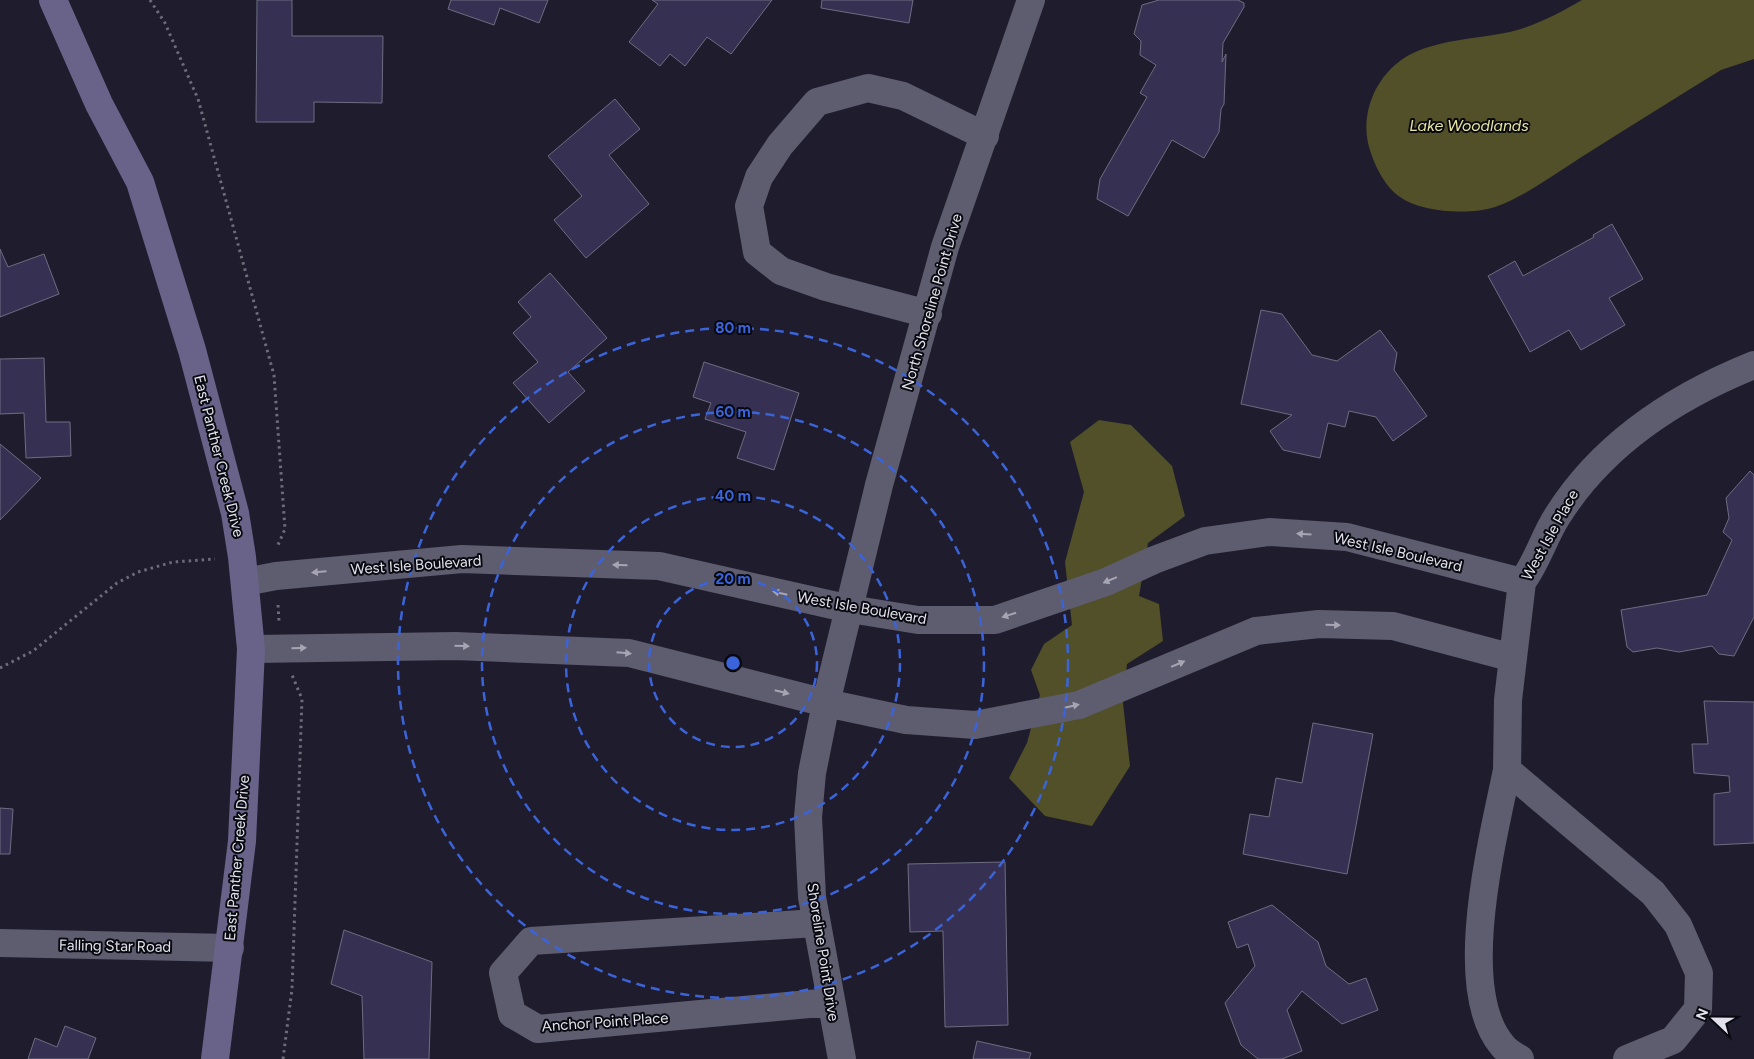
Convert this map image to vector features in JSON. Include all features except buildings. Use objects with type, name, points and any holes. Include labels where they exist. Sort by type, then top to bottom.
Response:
[{"type":"street","name":"East Panther Creek Drive","points":[[53,0],[99,104],[140,182],[192,350],[236,513],[244,569],[250,649],[242,842],[215,1059]]},
{"type":"street","name":"North Shoreline Point Drive","points":[[850,609],[879,485],[928,314],[945,247],[1031,0]]},
{"type":"street","points":[[928,314],[826,287],[781,271],[757,252],[749,206],[759,176],[780,144],[817,102],[868,88],[903,96],[985,136]]},
{"type":"street","name":"West Isle Place","points":[[1520,1059],[1502,1046],[1486,1017],[1477,973],[1480,926],[1507,770],[1508,700],[1522,582],[1532,568],[1556,517],[1581,481],[1615,447],[1668,407],[1754,364]]},
{"type":"street","name":"West Isle Boulevard","points":[[244,569],[276,576],[462,559],[659,566],[850,609],[918,620],[995,620],[1106,582],[1154,560],[1205,541],[1269,532],[1347,537],[1522,582]]},
{"type":"street","name":"Shoreline Point Drive","points":[[842,1059],[812,898],[808,817],[812,773],[826,703],[850,609]]},
{"type":"street","points":[[250,649],[455,646],[629,652],[826,703],[906,720],[975,725],[1079,705],[1256,631],[1319,624],[1393,626],[1513,658]]},
{"type":"street","points":[[1507,770],[1653,893],[1678,925],[1699,973],[1698,1009],[1673,1040],[1627,1059]]},
{"type":"street","name":"Anchor Point Place","points":[[816,923],[531,940],[503,973],[512,1014],[538,1029],[831,1002]]},
{"type":"street","name":"Falling Star Road","points":[[0,943],[230,948]]},
{"type":"path","points":[[0,668],[33,651],[117,583],[138,572],[173,562],[244,569]]},
{"type":"water","name":"Lake Woodlands","points":[[1582,0],[1754,0],[1754,59],[1721,70],[1539,185],[1495,207],[1485,210],[1460,212],[1433,209],[1409,202],[1389,187],[1377,167],[1369,147],[1366,125],[1370,103],[1375,92],[1380,82],[1395,65],[1423,49],[1440,44],[1524,28]]},
{"type":"water","points":[[1099,420],[1131,425],[1172,466],[1185,516],[1148,543],[1139,596],[1159,604],[1163,641],[1127,664],[1123,703],[1130,766],[1092,826],[1045,816],[1009,778],[1027,743],[1040,695],[1031,670],[1044,644],[1072,625],[1065,562],[1084,492],[1070,442]]}]
